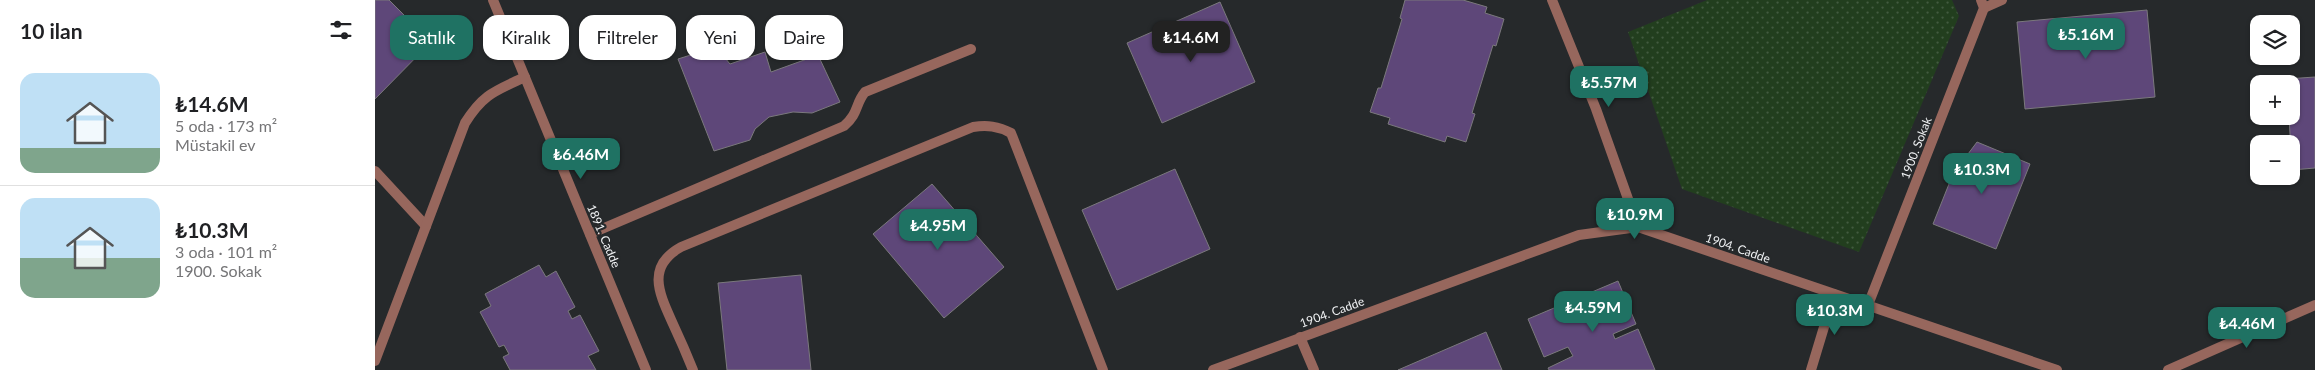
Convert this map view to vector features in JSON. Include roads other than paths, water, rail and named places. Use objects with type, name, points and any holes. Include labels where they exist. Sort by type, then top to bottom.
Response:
[{"type":"street","name":"1891. Cadde","points":[[493,0],[646,370]]},
{"type":"street","points":[[1552,0],[1596,109],[1638,227]]},
{"type":"street","points":[[1982,4],[2002,0]]},
{"type":"street","name":"1900. Sokak","points":[[1868,306],[1982,4]]},
{"type":"street","points":[[590,234],[844,126],[856,113],[860,98],[865,92],[971,49]]},
{"type":"street","points":[[375,361],[465,123],[476,106],[486,96],[525,77]]},
{"type":"street","points":[[693,370],[659,289],[659,272],[668,256],[690,243],[973,127],[983,125],[1003,129],[1011,133],[1103,370]]},
{"type":"street","points":[[375,171],[426,226]]},
{"type":"street","name":"1904. Cadde","points":[[1213,370],[1579,235],[1638,227],[2057,370]]},
{"type":"street","points":[[1811,370],[1834,294]]},
{"type":"street","points":[[2168,370],[2315,305]]},
{"type":"street","points":[[1300,337],[1314,370]]}]
